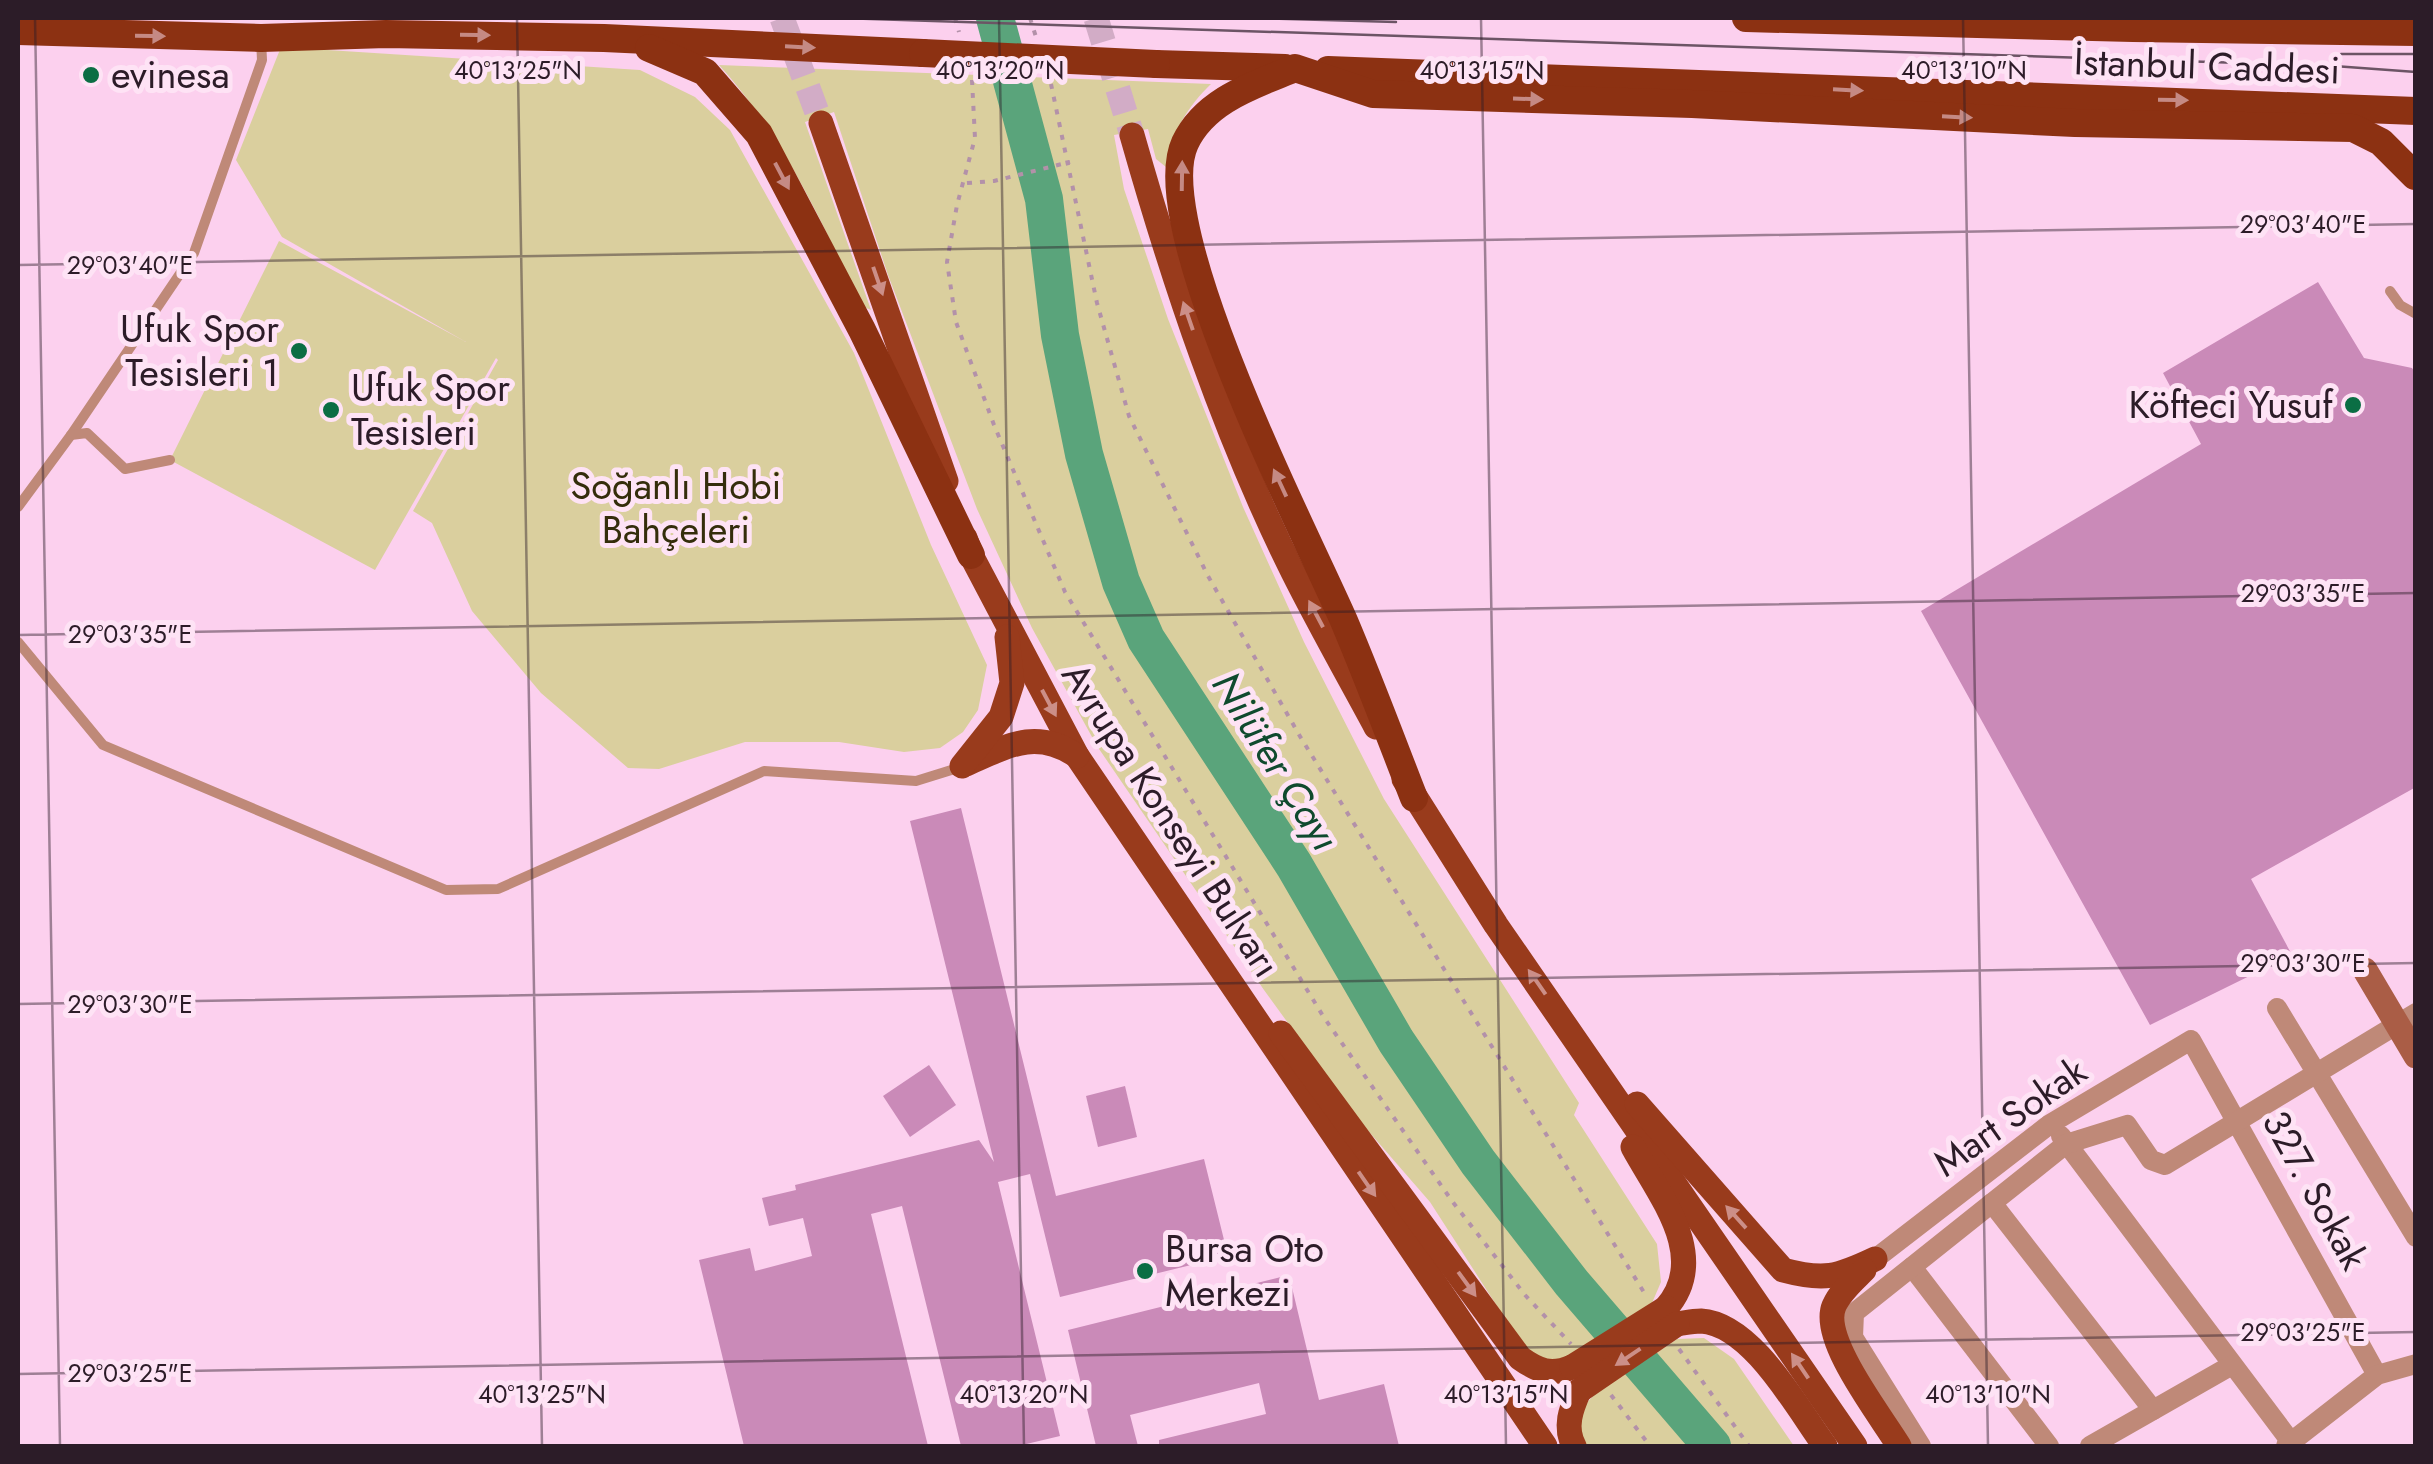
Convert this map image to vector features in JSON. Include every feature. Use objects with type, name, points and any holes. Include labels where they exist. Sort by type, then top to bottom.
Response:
[{"type":"highway","name":"İstanbul Caddesi","points":[[1746,18],[2370,26],[2416,32]]},
{"type":"highway","name":"İstanbul Caddesi","points":[[18,32],[261,38],[386,34],[604,38],[1156,64],[2416,111]]},
{"type":"highway","points":[[604,38],[660,50],[705,72],[758,134],[862,330],[971,555]]},
{"type":"highway","points":[[1414,798],[1344,622],[1260,438],[1212,319],[1190,245],[1181,186],[1183,146],[1202,117],[1226,99],[1295,68],[1373,94],[1692,104],[2075,123],[2353,128],[2382,142],[2415,177]]},
{"type":"highway","points":[[2347,107],[2380,119],[2402,144],[2415,177]]},
{"type":"main road","name":"Avrupa Konseyi Bulvarı","points":[[821,123],[971,555],[1077,756],[1545,1446]]},
{"type":"main road","points":[[1132,134],[1170,264],[1238,444],[1292,570],[1414,798],[1496,925],[1854,1446]]},
{"type":"main road","points":[[962,766],[1000,717],[1012,682],[1006,622]]},
{"type":"main road","points":[[962,766],[1003,748],[1034,740],[1059,744],[1077,756]]},
{"type":"main road","points":[[1214,960],[1294,1048],[1520,1358],[1538,1370],[1558,1374],[1576,1369],[1668,1320],[1702,1321],[1728,1329],[1752,1347],[1825,1446]]},
{"type":"main road","points":[[2365,970],[2407,1018],[2416,1056]]},
{"type":"main road","points":[[1567,1025],[1682,1237],[1686,1270],[1668,1320]]},
{"type":"main road","points":[[1567,1025],[1783,1270],[1808,1288],[1820,1303],[1847,1366],[1899,1446]]},
{"type":"main road","points":[[1783,1270],[1828,1278],[1875,1259]]},
{"type":"main road","points":[[1832,1331],[1832,1310],[1844,1291],[1875,1259]]},
{"type":"main road","points":[[1574,1446],[1569,1414],[1576,1369]]},
{"type":"street","points":[[2277,1008],[2416,1237]]},
{"type":"street","points":[[2066,1144],[2127,1125],[2152,1160],[2165,1165],[2407,1018]]},
{"type":"street","name":"327. Sokak","points":[[2191,1040],[2377,1375]]},
{"type":"street","name":"Mart Sokak","points":[[1875,1259],[2050,1124],[2191,1040]]},
{"type":"street","points":[[2050,1124],[2290,1445],[2377,1375],[2416,1364]]},
{"type":"street","name":"Mart Sokak","points":[[1921,1446],[1852,1337],[1854,1313],[2066,1144]]},
{"type":"street","points":[[1992,1203],[2154,1410]]},
{"type":"street","points":[[1912,1267],[2050,1446]]},
{"type":"street","points":[[2090,1446],[2232,1364]]},
{"type":"lane","points":[[18,508],[194,252],[262,60],[261,38]]},
{"type":"lane","points":[[2390,292],[2400,305],[2416,314]]},
{"type":"lane","points":[[71,434],[87,434],[125,469],[170,460]]},
{"type":"lane","points":[[18,642],[102,745],[446,890],[498,889],[764,771],[916,781],[962,766]]},
{"type":"path","points":[[955,18],[961,38]]},
{"type":"path","points":[[1030,18],[1036,38]]},
{"type":"path","points":[[969,70],[974,138],[947,262],[956,322],[994,425],[1065,592],[1323,1016],[1576,1369]]},
{"type":"path","points":[[1050,83],[1070,162],[1097,303],[1128,416],[1208,576],[1301,738],[1749,1446]]},
{"type":"path","points":[[964,183],[994,181],[1070,162]]},
{"type":"path","points":[[1606,1388],[1650,1446]]},
{"type":"green space","name":"Soğanlı Hobi Bahçeleri","points":[[281,47],[640,70],[695,97],[730,130],[854,353],[931,545],[987,665],[978,710],[963,732],[940,748],[904,752],[839,742],[745,742],[659,769],[628,768],[541,693],[472,611],[432,523],[413,511],[496,358],[375,570],[170,460],[279,241],[466,342],[282,237],[236,160]]},
{"type":"green space","points":[[719,65],[1211,84],[1181,122],[1166,167],[1156,159],[1148,129],[1114,135],[1124,189],[1168,319],[1243,507],[1304,642],[1384,799],[1579,1103],[1574,1115],[1657,1244],[1661,1282],[1652,1303],[1580,1357],[1538,1362],[1504,1317],[1430,1202],[1357,1118],[1264,990],[1097,746],[1032,628],[977,509],[888,275],[834,112],[805,122],[871,310],[862,306],[782,150]]},
{"type":"green space","points":[[1704,1338],[1734,1359],[1794,1446],[1584,1446],[1578,1424],[1581,1409],[1594,1395],[1677,1339]]},
{"type":"building","points":[[2318,282],[2364,358],[2412,368],[2416,374],[2416,787],[2251,879],[2292,955],[2150,1025],[1921,611],[2201,444],[2163,373]]},
{"type":"building","points":[[961,808],[1056,1196],[1204,1159],[1228,1256],[1060,1297],[1030,1174],[998,1182],[1060,1436],[1018,1446],[961,1446],[902,1206],[871,1214],[928,1446],[744,1446],[699,1260],[750,1248],[755,1271],[812,1256],[803,1218],[769,1226],[762,1198],[796,1190],[795,1185],[979,1140],[994,1162],[910,821]]},
{"type":"building","points":[[929,1065],[956,1105],[910,1137],[883,1096]]},
{"type":"building","points":[[1125,1086],[1137,1137],[1098,1147],[1086,1096]]},
{"type":"building","points":[[1289,1275],[1319,1400],[1384,1384],[1399,1446],[1159,1446],[1159,1440],[1266,1414],[1259,1383],[1130,1415],[1138,1446],[1096,1446],[1068,1330]]},
{"type":"waterway","name":"Nilüfer Çayı","points":[[995,18],[1044,199],[1060,335],[1084,454],[1121,582],[1146,639],[1294,865],[1396,1041],[1478,1162],[1571,1282],[1712,1446]]},
{"type":"tunnel","points":[[782,18],[821,123]]},
{"type":"tunnel","points":[[1096,18],[1132,135]]},
{"type":"tram line","points":[[840,18],[2334,66],[2416,72]]},
{"type":"tram line","points":[[1254,18],[1396,22]]},
{"type":"tram line","points":[[2341,54],[2416,54]]},
{"type":"place","name":"evinesa","points":[[91,75]]},
{"type":"place","name":"Ufuk Spor Tesisleri 1","points":[[299,351]]},
{"type":"place","name":"Köfteci Yusuf","points":[[2353,405]]},
{"type":"place","name":"Ufuk Spor Tesisleri","points":[[331,410]]},
{"type":"place","name":"Bursa Oto Merkezi","points":[[1145,1271]]}]
